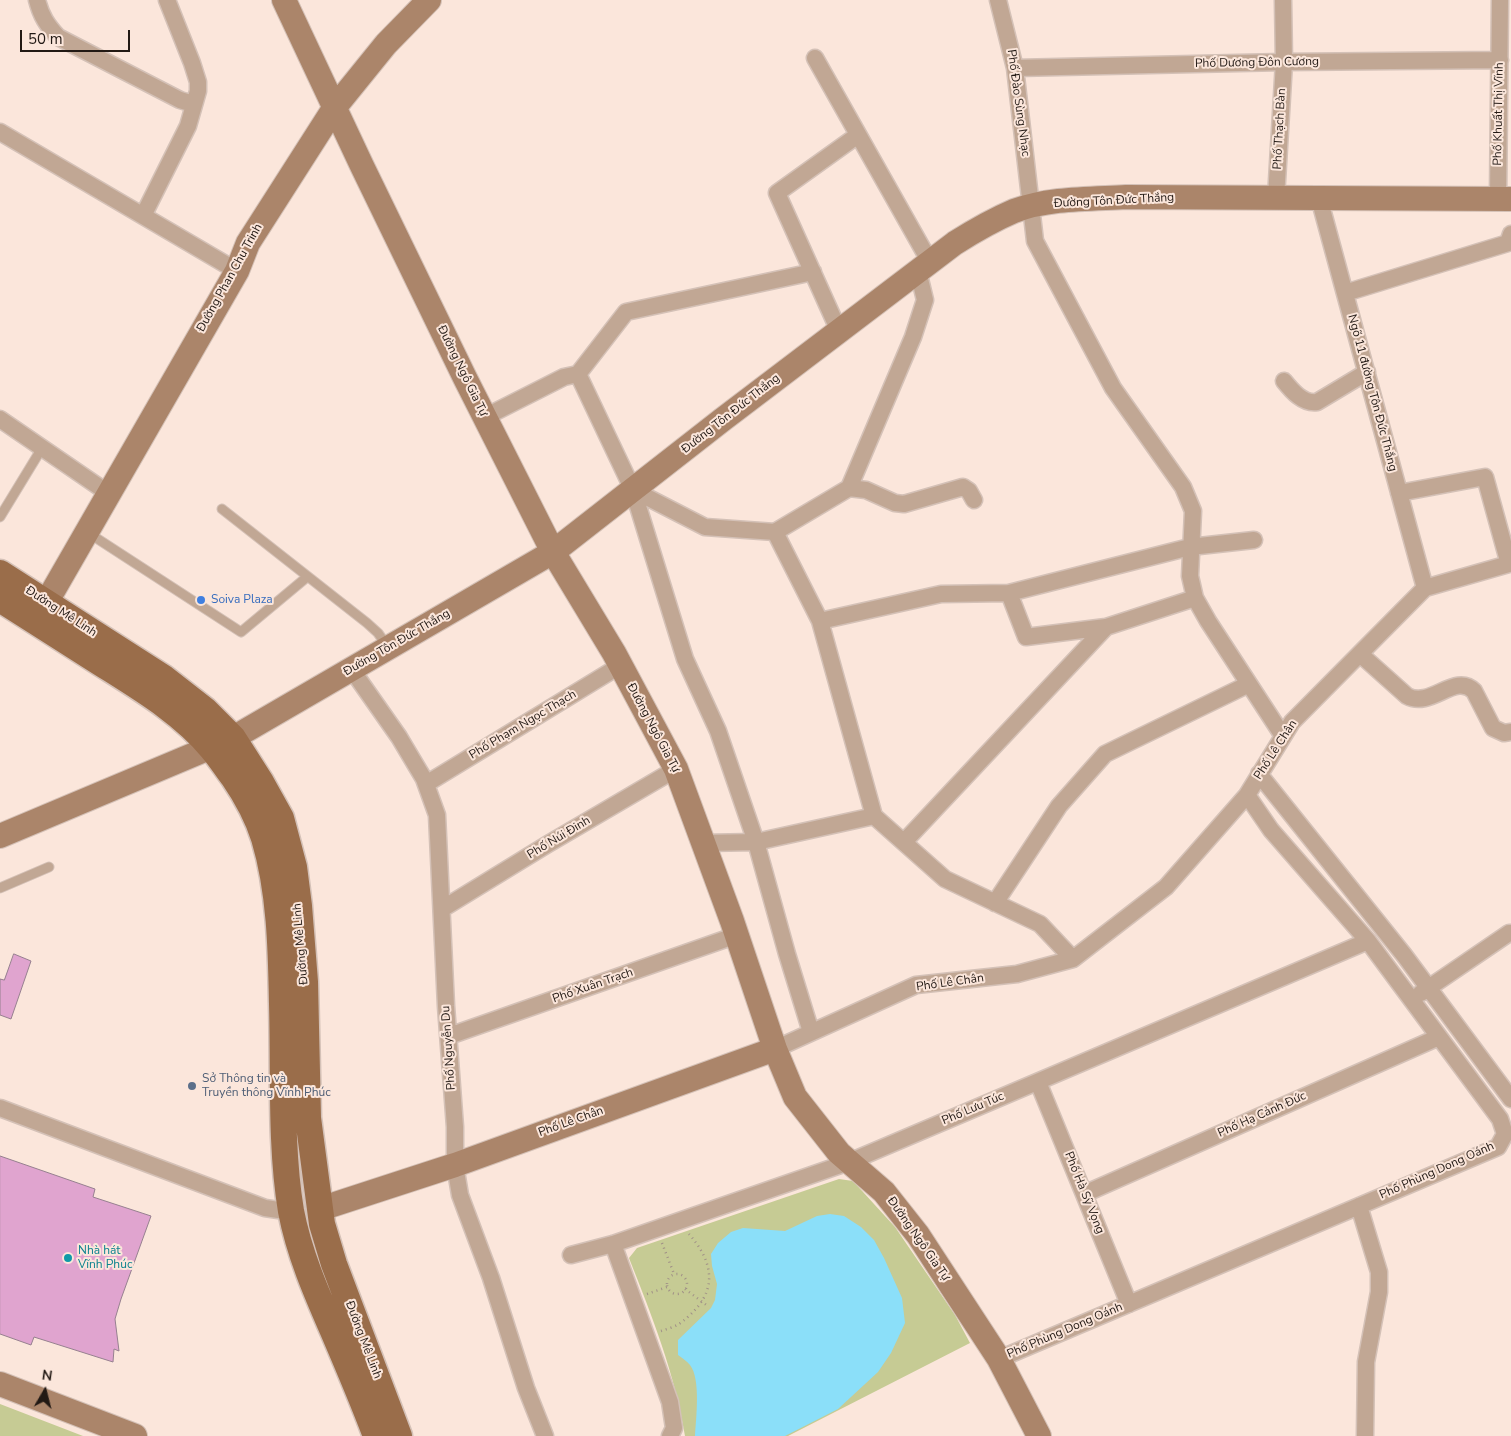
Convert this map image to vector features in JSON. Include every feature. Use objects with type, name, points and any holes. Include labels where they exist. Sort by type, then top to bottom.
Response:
[{"type":"main road","name":"Đường Mê Linh","points":[[0,573],[171,683],[205,710],[251,807],[264,839],[277,908],[281,973],[285,1143],[292,1212],[298,1243],[308,1273],[360,1392],[376,1436]]},
{"type":"main road","name":"Đường Mê Linh","points":[[0,599],[137,686],[188,726],[222,743],[265,788],[281,818],[294,867],[299,906],[305,982],[308,1118],[322,1224],[334,1264],[399,1436]]},
{"type":"street","points":[[37,0],[40,14],[58,37],[180,100],[193,104]]},
{"type":"street","points":[[143,216],[188,126],[198,92],[198,82],[168,0]]},
{"type":"street","name":"Đường Ngô Gia Tự","points":[[284,0],[485,417],[553,552],[620,665],[676,770],[737,935],[775,1048],[795,1097],[839,1153],[884,1192],[918,1235],[999,1359],[1039,1436]]},
{"type":"street","name":"Đường Phan Chu Trinh","points":[[46,603],[236,271],[248,243],[335,107],[386,44],[429,0]]},
{"type":"street","name":"Phố Đào Sùng Nhạc","points":[[998,0],[1015,68],[1035,241],[1113,388],[1182,487],[1193,511],[1190,576],[1195,598],[1283,736]]},
{"type":"street","name":"Phố Thạch Bàn","points":[[1276,198],[1284,62],[1283,0]]},
{"type":"street","name":"Phố Khuất Thị Vĩnh","points":[[1500,0],[1504,199]]},
{"type":"street","points":[[634,490],[705,527],[775,532],[849,488],[913,337],[925,300],[924,267],[858,135],[815,58]]},
{"type":"street","name":"Phố Dương Đôn Cương","points":[[1015,68],[1284,62],[1500,60]]},
{"type":"street","points":[[0,132],[236,271]]},
{"type":"street","points":[[839,331],[777,193],[858,135]]},
{"type":"street","name":"Đường Tôn Đức Thắng","points":[[0,836],[222,743],[352,670],[553,552],[956,243],[986,224],[1015,211],[1032,206],[1071,200],[1126,198],[1504,199]]},
{"type":"street","name":"Ngõ 11 đường Tôn Đức Thắng","points":[[1320,198],[1425,588]]},
{"type":"street","points":[[1345,293],[1508,242],[1511,234]]},
{"type":"street","points":[[485,417],[564,377],[578,374],[626,312],[813,272]]},
{"type":"street","points":[[1284,381],[1303,399],[1313,403],[1367,372]]},
{"type":"street","points":[[578,374],[634,490],[685,658],[718,732],[756,842],[787,954],[812,1032]]},
{"type":"street","points":[[0,419],[108,493]]},
{"type":"street","points":[[1399,492],[1485,477],[1510,564],[1425,588]]},
{"type":"street","points":[[849,488],[866,490],[895,503],[904,504],[963,487],[969,491],[974,500]]},
{"type":"street","points":[[775,532],[820,622],[874,816],[945,879],[1040,924],[1074,959]]},
{"type":"street","points":[[820,622],[941,594],[1009,593],[1190,547],[1254,540]]},
{"type":"street","name":"Phố Lê Chân","points":[[320,1209],[455,1165],[775,1048],[916,985],[1017,974],[1074,959],[1166,887],[1247,794],[1292,722],[1425,588]]},
{"type":"street","points":[[1009,593],[1026,638],[1106,627],[1195,598]]},
{"type":"street","points":[[904,842],[1106,627]]},
{"type":"street","points":[[1360,654],[1407,696],[1414,699],[1421,700],[1458,686],[1470,688],[1474,691],[1493,728],[1504,733],[1511,732]]},
{"type":"street","name":"Phố Phạm Ngọc Thạch","points":[[426,784],[620,665]]},
{"type":"street","name":"Phố Nguyễn Du","points":[[352,670],[399,737],[426,784],[437,816],[455,1127],[455,1165],[460,1195],[491,1278],[526,1388],[545,1436]]},
{"type":"street","points":[[995,903],[1059,806],[1105,754],[1249,684]]},
{"type":"street","name":"Phố Núi Đinh","points":[[442,910],[548,844],[676,770]]},
{"type":"street","points":[[1259,774],[1404,955],[1511,1100]]},
{"type":"street","name":"Phố Phùng Dong Oánh","points":[[999,1359],[1498,1147],[1508,1133],[1500,1119],[1368,941],[1271,830],[1247,794]]},
{"type":"street","points":[[703,843],[756,842],[874,816]]},
{"type":"street","points":[[1411,1000],[1511,933]]},
{"type":"street","name":"Phố Xuân Trạch","points":[[449,1036],[737,935]]},
{"type":"street","name":"Phố Lưu Túc","points":[[571,1255],[613,1244],[849,1162],[1368,941]]},
{"type":"street","name":"Phố Hạ Cảnh Đức","points":[[1084,1194],[1439,1037]]},
{"type":"street","name":"Phố Hà Sỹ Vọng","points":[[1038,1082],[1129,1304]]},
{"type":"street","points":[[0,1108],[265,1208],[292,1212]]},
{"type":"street","points":[[1359,1206],[1379,1272],[1379,1292],[1366,1362],[1364,1436]]},
{"type":"street","points":[[613,1244],[670,1402],[674,1428],[670,1436]]},
{"type":"street","points":[[0,1384],[136,1436]]},
{"type":"lane","points":[[0,517],[42,448]]},
{"type":"lane","points":[[222,509],[367,623],[378,633],[388,649]]},
{"type":"lane","points":[[86,532],[241,632],[307,576]]},
{"type":"lane","points":[[0,888],[49,867]]},
{"type":"path","points":[[658,1332],[681,1323],[702,1302],[708,1287],[710,1274],[701,1248],[686,1231]]},
{"type":"path","points":[[660,1239],[674,1274]]},
{"type":"path","points":[[667,1287],[667,1282],[674,1274]]},
{"type":"path","points":[[667,1287],[675,1294],[680,1294],[685,1289],[687,1281],[684,1276],[674,1274]]},
{"type":"path","points":[[644,1296],[667,1287]]},
{"type":"path","points":[[685,1289],[709,1307]]},
{"type":"green space","points":[[839,1179],[853,1181],[895,1227],[955,1315],[970,1343],[788,1436],[685,1436],[669,1368],[629,1258],[637,1248]]},
{"type":"green space","points":[[0,1404],[83,1436],[0,1436]]},
{"type":"water","points":[[830,1214],[844,1216],[861,1227],[874,1240],[902,1298],[905,1323],[891,1353],[878,1372],[838,1409],[785,1436],[695,1436],[696,1380],[690,1365],[678,1355],[678,1340],[711,1308],[715,1300],[717,1284],[711,1254],[718,1243],[731,1232],[743,1228],[785,1231],[817,1216]]},
{"type":"building","points":[[14,954],[31,961],[11,1019],[0,1015],[0,979],[4,980]]},
{"type":"building","name":"Nhà hát Vĩnh Phúc","points":[[0,1156],[95,1189],[93,1197],[151,1216],[115,1319],[119,1351],[114,1349],[113,1362],[34,1337],[31,1345],[0,1334]]},
{"type":"place","name":"Soiva Plaza","points":[[201,600]]},
{"type":"place","name":"Sở Thông tin và Truyền thông Vĩnh Phúc","points":[[192,1086]]},
{"type":"place","name":"Nhà hát Vĩnh Phúc","points":[[68,1258]]}]
